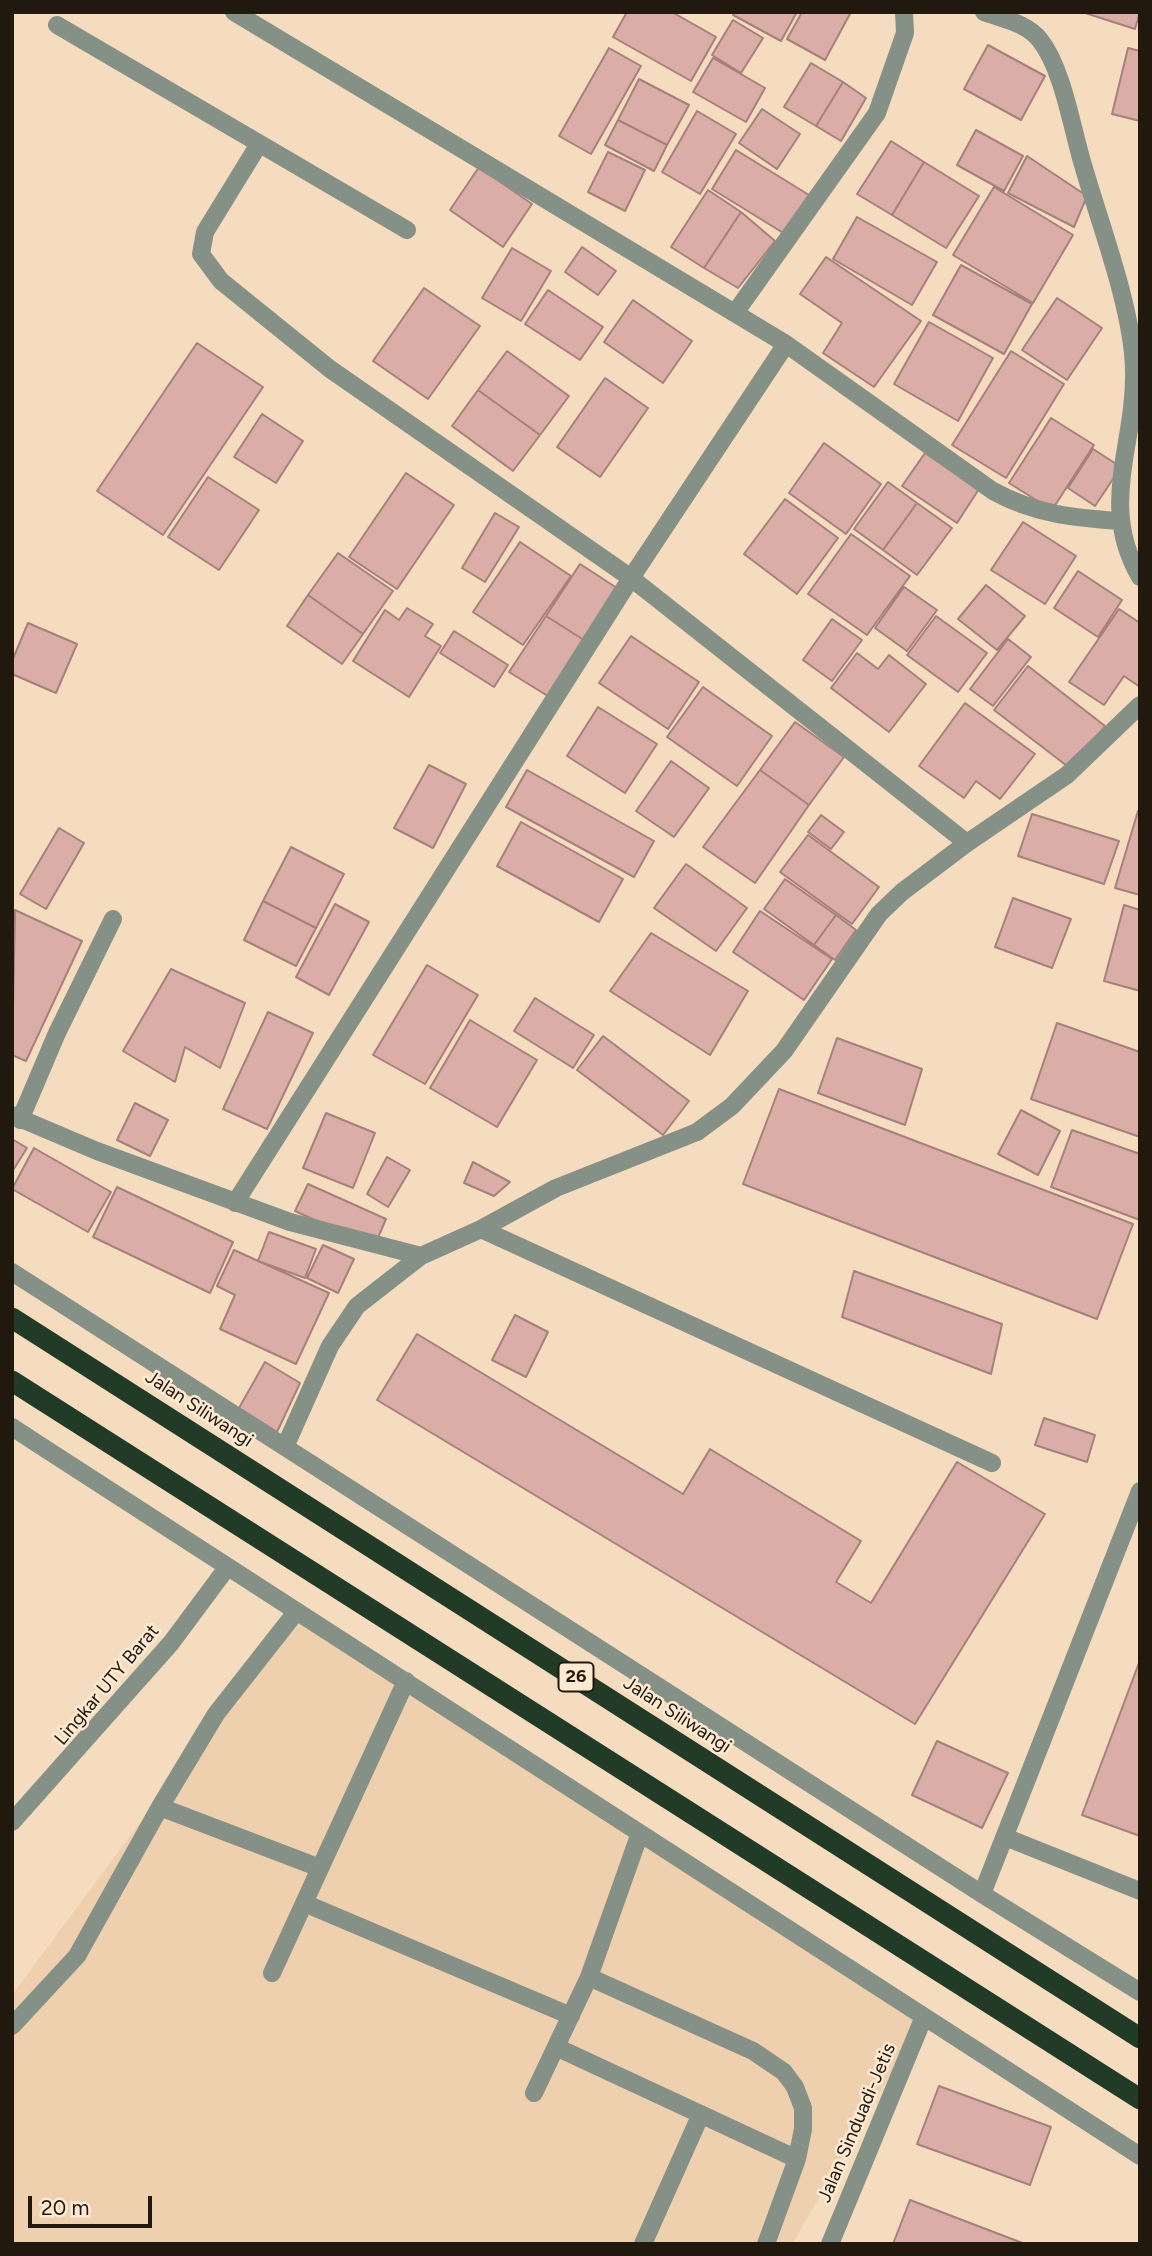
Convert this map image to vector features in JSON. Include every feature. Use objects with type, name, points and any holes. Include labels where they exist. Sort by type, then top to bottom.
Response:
[{"type":"highway","name":"Jalan Siliwangi","points":[[12,1318],[1140,2038]]},
{"type":"highway","points":[[12,1381],[1140,2099]]},
{"type":"street","points":[[234,12],[786,344],[993,491],[1019,505],[1074,518],[1120,521]]},
{"type":"street","points":[[735,313],[877,113],[905,33],[904,12]]},
{"type":"street","points":[[984,12],[1021,25],[1043,44],[1059,83],[1120,296],[1132,343],[1134,368],[1131,419],[1118,499],[1128,553],[1140,577]]},
{"type":"street","points":[[57,25],[407,230]]},
{"type":"street","points":[[258,144],[205,232],[201,254],[221,281],[330,369],[631,578],[967,843]]},
{"type":"street","points":[[235,1203],[631,578],[786,344]]},
{"type":"street","points":[[285,1447],[330,1346],[357,1306],[421,1256],[481,1229],[555,1188],[697,1132],[732,1106],[784,1051],[879,914],[902,891],[1067,775],[1140,705]]},
{"type":"street","points":[[113,919],[16,1118],[290,1222],[421,1256]]},
{"type":"street","points":[[481,1229],[992,1463]]},
{"type":"street","points":[[12,1272],[982,1894],[1140,1992]]},
{"type":"street","points":[[12,1427],[226,1569],[406,1681],[923,2019],[1140,2156]]},
{"type":"street","points":[[982,1894],[1140,1492]]},
{"type":"street","name":"Lingkar UTY Barat","points":[[12,1822],[171,1643],[226,1569]]},
{"type":"street","points":[[12,2026],[77,1956],[160,1807],[216,1714],[296,1612]]},
{"type":"street","points":[[272,1973],[406,1681]]},
{"type":"street","points":[[160,1807],[320,1868]]},
{"type":"street","points":[[534,2093],[589,1977],[640,1833]]},
{"type":"street","points":[[1005,1837],[1140,1891]]},
{"type":"street","points":[[304,1903],[571,2016]]},
{"type":"street","points":[[589,1977],[753,2051],[784,2072],[795,2087],[803,2108],[803,2129],[797,2159],[766,2244]]},
{"type":"street","name":"Jalan Sinduadi-Jetis","points":[[830,2244],[923,2019]]},
{"type":"street","points":[[556,2047],[797,2159]]},
{"type":"street","points":[[643,2244],[701,2115]]},
{"type":"shaded area","points":[[296,1612],[923,2019],[792,2244],[12,2244],[12,1995]]},
{"type":"building","points":[[627,12],[672,12],[716,37],[691,81],[613,37]]},
{"type":"building","points":[[735,12],[797,12],[781,41],[733,15]]},
{"type":"building","points":[[802,12],[851,12],[825,60],[787,39]]},
{"type":"building","points":[[1082,12],[1140,12],[1135,29]]},
{"type":"building","points":[[733,20],[763,38],[741,73],[712,55]]},
{"type":"building","points":[[988,45],[1045,76],[1021,120],[964,89]]},
{"type":"building","points":[[609,48],[641,66],[591,154],[559,136]]},
{"type":"building","points":[[1128,48],[1140,51],[1140,121],[1112,114]]},
{"type":"building","points":[[713,58],[765,88],[746,122],[693,92]]},
{"type":"building","points":[[811,63],[843,82],[816,126],[784,107]]},
{"type":"building","points":[[639,79],[689,105],[667,145],[618,120]]},
{"type":"building","points":[[843,82],[866,98],[841,141],[816,126]]},
{"type":"building","points":[[762,109],[800,134],[777,169],[739,143]]},
{"type":"building","points":[[697,111],[736,134],[700,194],[662,172]]},
{"type":"building","points":[[618,120],[667,145],[654,171],[605,145]]},
{"type":"building","points":[[976,130],[1023,156],[1004,191],[957,165]]},
{"type":"building","points":[[891,141],[924,162],[892,215],[857,194]]},
{"type":"building","points":[[736,150],[809,195],[785,234],[712,189]]},
{"type":"building","points":[[608,152],[645,170],[625,211],[588,192]]},
{"type":"building","points":[[1027,156],[1087,196],[1074,227],[1008,193]]},
{"type":"building","points":[[924,162],[979,196],[946,248],[892,215]]},
{"type":"building","points":[[479,167],[532,204],[503,247],[450,210]]},
{"type":"building","points":[[994,187],[1073,235],[1033,303],[953,255]]},
{"type":"building","points":[[708,190],[741,212],[704,268],[671,247]]},
{"type":"building","points":[[741,212],[775,241],[738,288],[704,268]]},
{"type":"building","points":[[857,217],[937,262],[912,305],[833,259]]},
{"type":"building","points":[[582,247],[616,271],[598,295],[565,272]]},
{"type":"building","points":[[512,248],[551,271],[521,321],[482,298]]},
{"type":"building","points":[[826,257],[921,321],[874,387],[823,353],[842,323],[800,294]]},
{"type":"building","points":[[961,265],[1032,304],[1004,354],[933,315]]},
{"type":"building","points":[[424,288],[480,326],[428,399],[373,361]]},
{"type":"building","points":[[548,290],[603,327],[580,360],[525,324]]},
{"type":"building","points":[[1057,298],[1102,328],[1067,380],[1022,350]]},
{"type":"building","points":[[633,300],[692,341],[663,383],[604,342]]},
{"type":"building","points":[[929,322],[993,358],[958,421],[894,384]]},
{"type":"building","points":[[197,343],[263,387],[163,535],[97,491]]},
{"type":"building","points":[[507,351],[569,396],[540,435],[478,390]]},
{"type":"building","points":[[1011,351],[1064,384],[1006,478],[952,445]]},
{"type":"building","points":[[605,378],[648,408],[600,477],[557,447]]},
{"type":"building","points":[[478,390],[540,435],[513,471],[452,426]]},
{"type":"building","points":[[262,414],[303,441],[276,483],[234,457]]},
{"type":"building","points":[[1051,418],[1094,445],[1052,510],[1009,483]]},
{"type":"building","points":[[824,443],[881,484],[846,534],[789,493]]},
{"type":"building","points":[[1093,449],[1121,467],[1095,506],[1068,488]]},
{"type":"building","points":[[925,453],[979,489],[957,523],[902,486]]},
{"type":"building","points":[[406,473],[454,505],[397,589],[349,557]]},
{"type":"building","points":[[208,477],[259,510],[219,570],[168,537]]},
{"type":"building","points":[[888,482],[917,503],[883,550],[854,529]]},
{"type":"building","points":[[785,499],[838,538],[797,594],[744,554]]},
{"type":"building","points":[[917,503],[952,528],[917,575],[883,550]]},
{"type":"building","points":[[495,513],[519,527],[485,582],[462,568]]},
{"type":"building","points":[[1023,522],[1076,556],[1045,604],[991,570]]},
{"type":"building","points":[[851,534],[910,576],[867,635],[808,594]]},
{"type":"building","points":[[520,542],[571,576],[523,645],[473,612]]},
{"type":"building","points":[[338,553],[393,591],[363,634],[308,595]]},
{"type":"building","points":[[580,564],[620,590],[587,642],[546,616]]},
{"type":"building","points":[[1078,571],[1122,600],[1098,637],[1054,608]]},
{"type":"building","points":[[986,585],[1025,616],[997,650],[958,619]]},
{"type":"building","points":[[904,587],[937,610],[907,651],[875,628]]},
{"type":"building","points":[[308,595],[363,634],[342,664],[287,626]]},
{"type":"building","points":[[407,608],[433,624],[425,636],[441,646],[409,697],[353,661],[385,610],[399,620]]},
{"type":"building","points":[[1119,609],[1140,623],[1140,687],[1124,676],[1104,705],[1069,682]]},
{"type":"building","points":[[546,616],[587,642],[551,698],[509,672]]},
{"type":"building","points":[[936,616],[987,653],[958,692],[907,655]]},
{"type":"building","points":[[832,619],[862,640],[832,681],[803,660]]},
{"type":"building","points":[[28,623],[77,644],[56,693],[12,674],[12,661]]},
{"type":"building","points":[[454,631],[508,665],[494,687],[440,653]]},
{"type":"building","points":[[631,636],[699,682],[668,729],[599,683]]},
{"type":"building","points":[[1008,639],[1031,657],[993,706],[970,689]]},
{"type":"building","points":[[857,653],[878,669],[889,655],[926,684],[889,732],[831,688]]},
{"type":"building","points":[[1028,666],[1105,726],[1071,769],[994,710]]},
{"type":"building","points":[[703,687],[772,736],[737,786],[667,737]]},
{"type":"building","points":[[965,703],[1035,754],[1000,799],[976,781],[964,798],[919,766]]},
{"type":"building","points":[[598,707],[657,744],[625,793],[567,756]]},
{"type":"building","points":[[795,722],[844,757],[809,805],[760,770]]},
{"type":"building","points":[[671,761],[709,788],[674,837],[636,811]]},
{"type":"building","points":[[429,765],[466,784],[433,848],[394,828]]},
{"type":"building","points":[[527,770],[654,841],[634,877],[506,807]]},
{"type":"building","points":[[760,770],[809,805],[755,883],[703,847]]},
{"type":"building","points":[[1140,811],[1140,895],[1115,888]]},
{"type":"building","points":[[1032,814],[1119,841],[1104,884],[1018,856]]},
{"type":"building","points":[[821,815],[844,832],[831,849],[808,832]]},
{"type":"building","points":[[521,822],[623,879],[599,922],[497,866]]},
{"type":"building","points":[[59,828],[84,843],[46,909],[20,894]]},
{"type":"building","points":[[808,835],[879,887],[852,924],[780,872]]},
{"type":"building","points":[[291,847],[344,874],[316,928],[263,901]]},
{"type":"building","points":[[686,864],[747,908],[716,951],[654,908]]},
{"type":"building","points":[[785,879],[836,915],[814,945],[764,909]]},
{"type":"building","points":[[1013,898],[1071,919],[1052,968],[995,947]]},
{"type":"building","points":[[263,901],[316,928],[296,966],[244,940]]},
{"type":"building","points":[[335,904],[369,922],[329,995],[296,977]]},
{"type":"building","points":[[1124,905],[1140,910],[1140,991],[1104,981]]},
{"type":"building","points":[[15,910],[82,941],[26,1061],[12,1055]]},
{"type":"building","points":[[760,911],[832,959],[804,1000],[733,952]]},
{"type":"building","points":[[836,915],[856,930],[835,960],[814,945]]},
{"type":"building","points":[[651,933],[748,991],[710,1055],[610,991]]},
{"type":"building","points":[[427,965],[478,995],[425,1084],[373,1055]]},
{"type":"building","points":[[171,969],[245,1003],[220,1068],[185,1047],[175,1082],[123,1051]]},
{"type":"building","points":[[535,998],[594,1035],[573,1068],[514,1031]]},
{"type":"building","points":[[268,1012],[313,1033],[267,1129],[223,1109]]},
{"type":"building","points":[[470,1020],[537,1060],[497,1127],[430,1088]]},
{"type":"building","points":[[1057,1023],[1140,1052],[1140,1137],[1031,1099]]},
{"type":"building","points":[[603,1036],[689,1101],[663,1135],[577,1070]]},
{"type":"building","points":[[837,1038],[922,1069],[905,1125],[818,1093]]},
{"type":"building","points":[[779,1089],[1133,1224],[1097,1319],[743,1184]]},
{"type":"building","points":[[135,1103],[168,1120],[150,1156],[117,1140]]},
{"type":"building","points":[[1021,1110],[1060,1131],[1038,1175],[998,1154]]},
{"type":"building","points":[[326,1113],[375,1133],[353,1188],[303,1168]]},
{"type":"building","points":[[1072,1130],[1140,1154],[1140,1220],[1051,1187]]},
{"type":"building","points":[[12,1139],[27,1148],[12,1172]]},
{"type":"building","points":[[34,1148],[111,1192],[88,1232],[12,1189]]},
{"type":"building","points":[[387,1157],[410,1170],[388,1207],[367,1194]]},
{"type":"building","points":[[473,1162],[510,1182],[494,1196],[464,1183]]},
{"type":"building","points":[[308,1184],[386,1219],[374,1247],[295,1211]]},
{"type":"building","points":[[117,1187],[233,1242],[210,1293],[93,1237]]},
{"type":"building","points":[[269,1232],[316,1249],[305,1278],[258,1261]]},
{"type":"building","points":[[323,1245],[354,1259],[338,1293],[307,1278]]},
{"type":"building","points":[[234,1250],[329,1293],[296,1364],[220,1329],[235,1295],[217,1286]]},
{"type":"building","points":[[854,1271],[1002,1324],[991,1374],[842,1317]]},
{"type":"building","points":[[515,1315],[548,1332],[526,1377],[492,1360]]},
{"type":"building","points":[[417,1334],[683,1494],[710,1449],[861,1541],[836,1582],[871,1603],[957,1462],[1045,1514],[915,1724],[377,1400]]},
{"type":"building","points":[[265,1362],[300,1383],[277,1432],[239,1408]]},
{"type":"building","points":[[1044,1418],[1095,1435],[1087,1462],[1035,1445]]},
{"type":"building","points":[[1140,1660],[1140,1836],[1082,1815]]},
{"type":"building","points":[[937,1741],[1008,1773],[982,1828],[912,1795]]},
{"type":"building","points":[[939,2086],[1051,2127],[1030,2185],[917,2144]]},
{"type":"building","points":[[910,2200],[1025,2244],[893,2244]]}]
